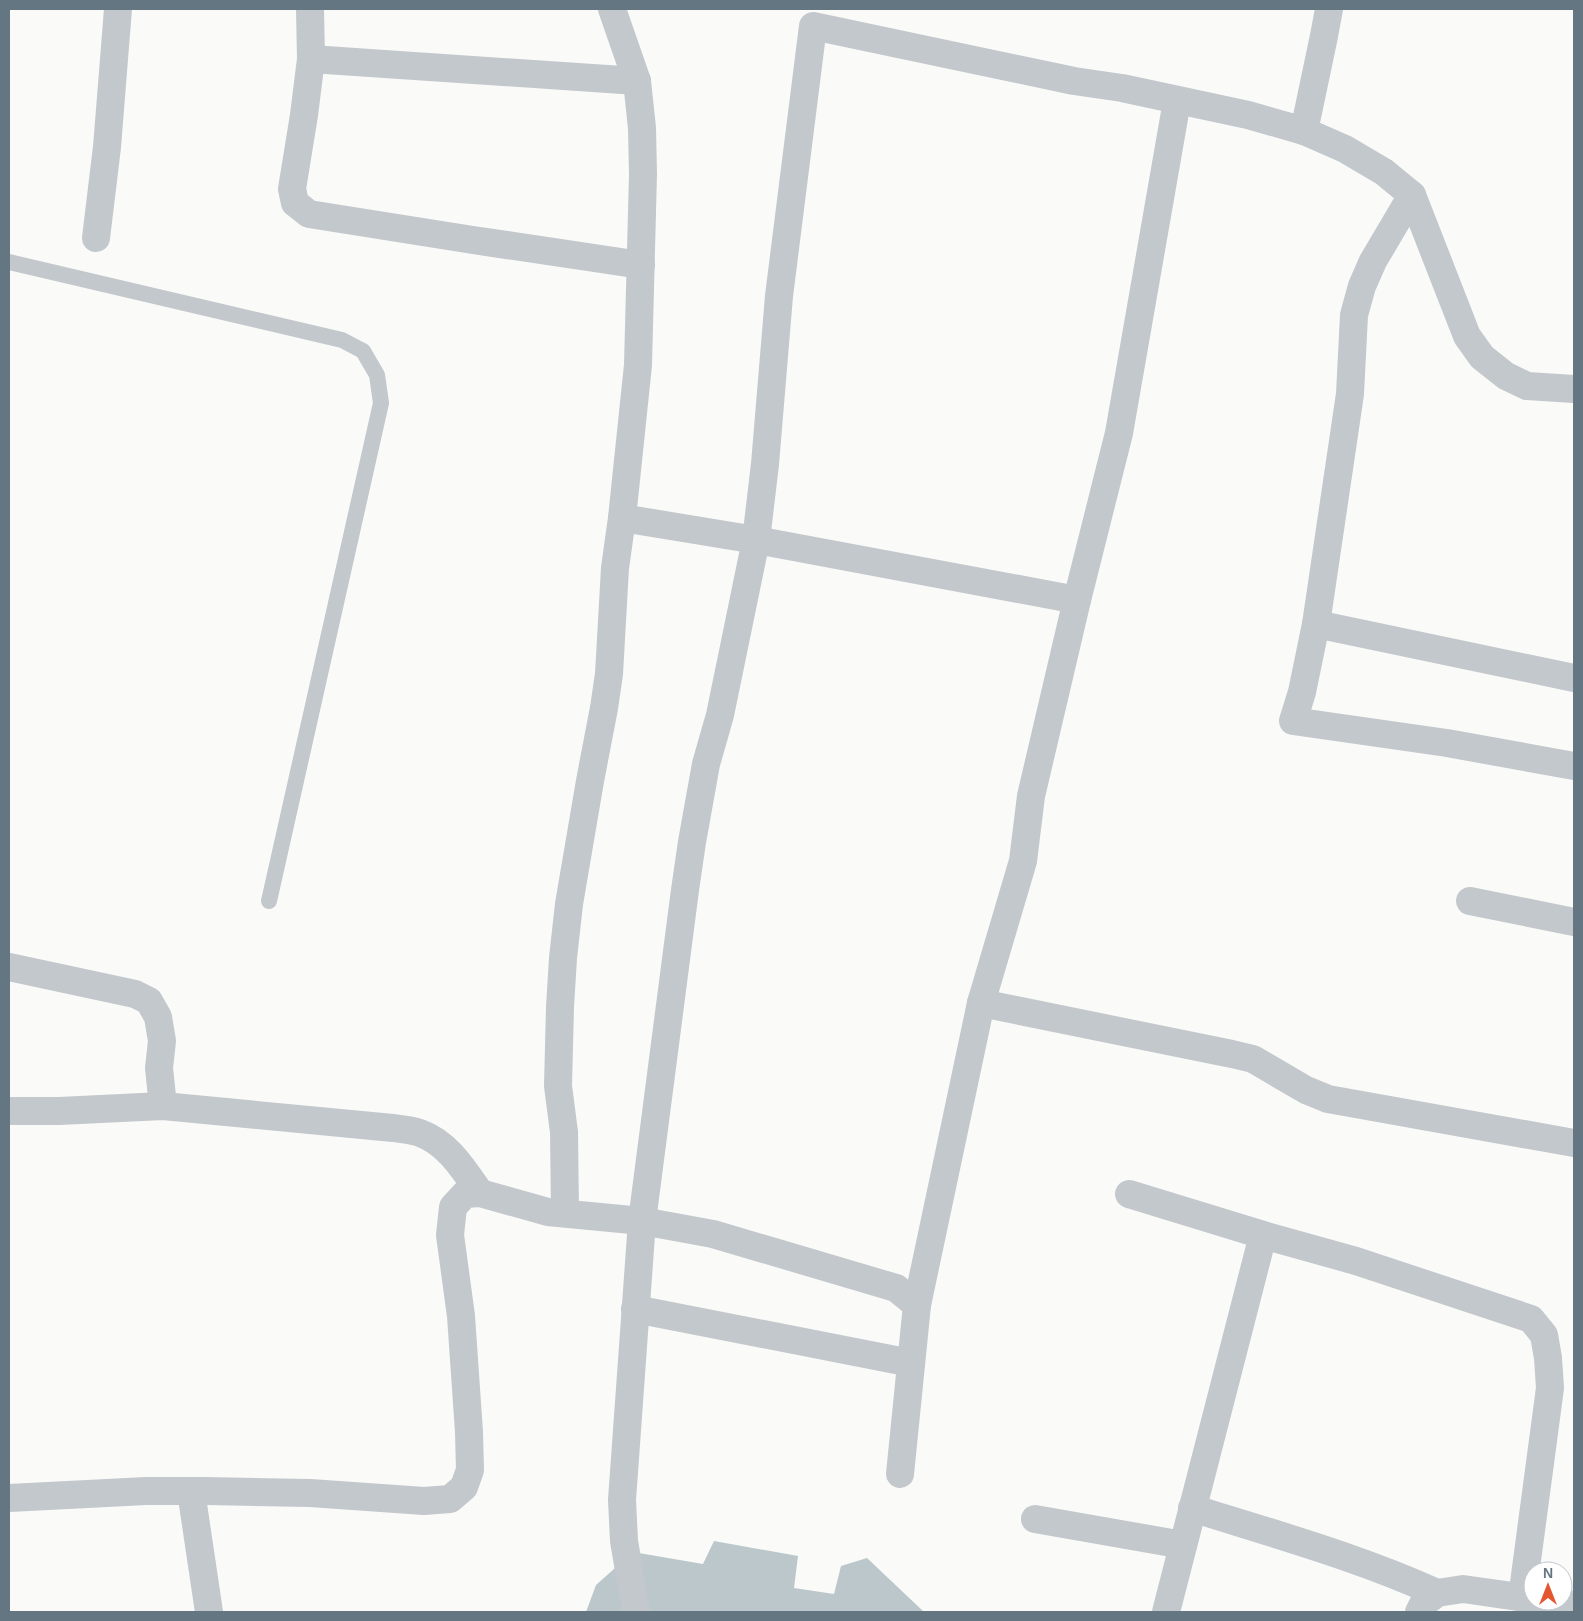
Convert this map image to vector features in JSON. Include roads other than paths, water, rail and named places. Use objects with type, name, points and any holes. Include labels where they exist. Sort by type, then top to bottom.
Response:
[{"type":"street","points":[[96,238],[118,9]]},
{"type":"street","points":[[310,9],[311,59],[292,188],[296,203],[308,214],[641,265]]},
{"type":"street","points":[[565,1213],[564,1132],[558,1086],[563,958],[569,904],[609,674],[615,568],[638,364],[643,219],[642,128],[637,81],[612,9]]},
{"type":"street","points":[[1304,130],[1329,9]]},
{"type":"street","points":[[636,1612],[624,1541],[622,1500],[642,1221],[692,842],[706,764],[720,715],[756,540],[765,464],[779,296],[814,26],[1074,81],[1122,88],[1248,115],[1304,130],[1345,149],[1384,172],[1412,195],[1467,336],[1482,357],[1506,376],[1527,386],[1574,389]]},
{"type":"street","points":[[311,59],[637,81]]},
{"type":"street","points":[[900,1474],[917,1305],[981,1004],[1023,861],[1031,796],[1119,433],[1177,101]]},
{"type":"street","points":[[1412,195],[1373,261],[1362,286],[1354,315],[1350,394],[1316,624],[1302,692],[1293,721],[1447,743],[1574,766]]},
{"type":"street","points":[[622,518],[756,540],[1077,600]]},
{"type":"street","points":[[1316,624],[1574,678]]},
{"type":"street","points":[[1470,901],[1574,922]]},
{"type":"street","points":[[9,967],[135,994],[149,1001],[158,1017],[162,1041],[159,1068],[163,1106]]},
{"type":"street","points":[[981,1004],[1253,1059],[1306,1090],[1328,1099],[1574,1143]]},
{"type":"street","points":[[9,1111],[59,1111],[163,1106],[393,1128],[421,1133],[441,1145],[459,1163],[480,1193]]},
{"type":"street","points":[[9,1498],[146,1491],[191,1491],[310,1493],[424,1501],[450,1499],[464,1487],[470,1470],[461,1316],[450,1235],[453,1207],[465,1194],[480,1193],[548,1212],[642,1221],[713,1234],[896,1288],[917,1305]]},
{"type":"street","points":[[1129,1194],[1262,1235],[1356,1261],[1531,1318],[1544,1336],[1550,1388],[1536,1561]]},
{"type":"street","points":[[1166,1612],[1262,1235]]},
{"type":"street","points":[[635,1309],[911,1363]]},
{"type":"street","points":[[191,1491],[209,1612]]},
{"type":"street","points":[[1192,1508],[1400,1576],[1428,1602],[1463,1590],[1523,1598]]},
{"type":"street","points":[[1035,1519],[1183,1545]]},
{"type":"lane","points":[[9,262],[342,340],[363,351],[377,375],[381,403],[269,901]]}]
